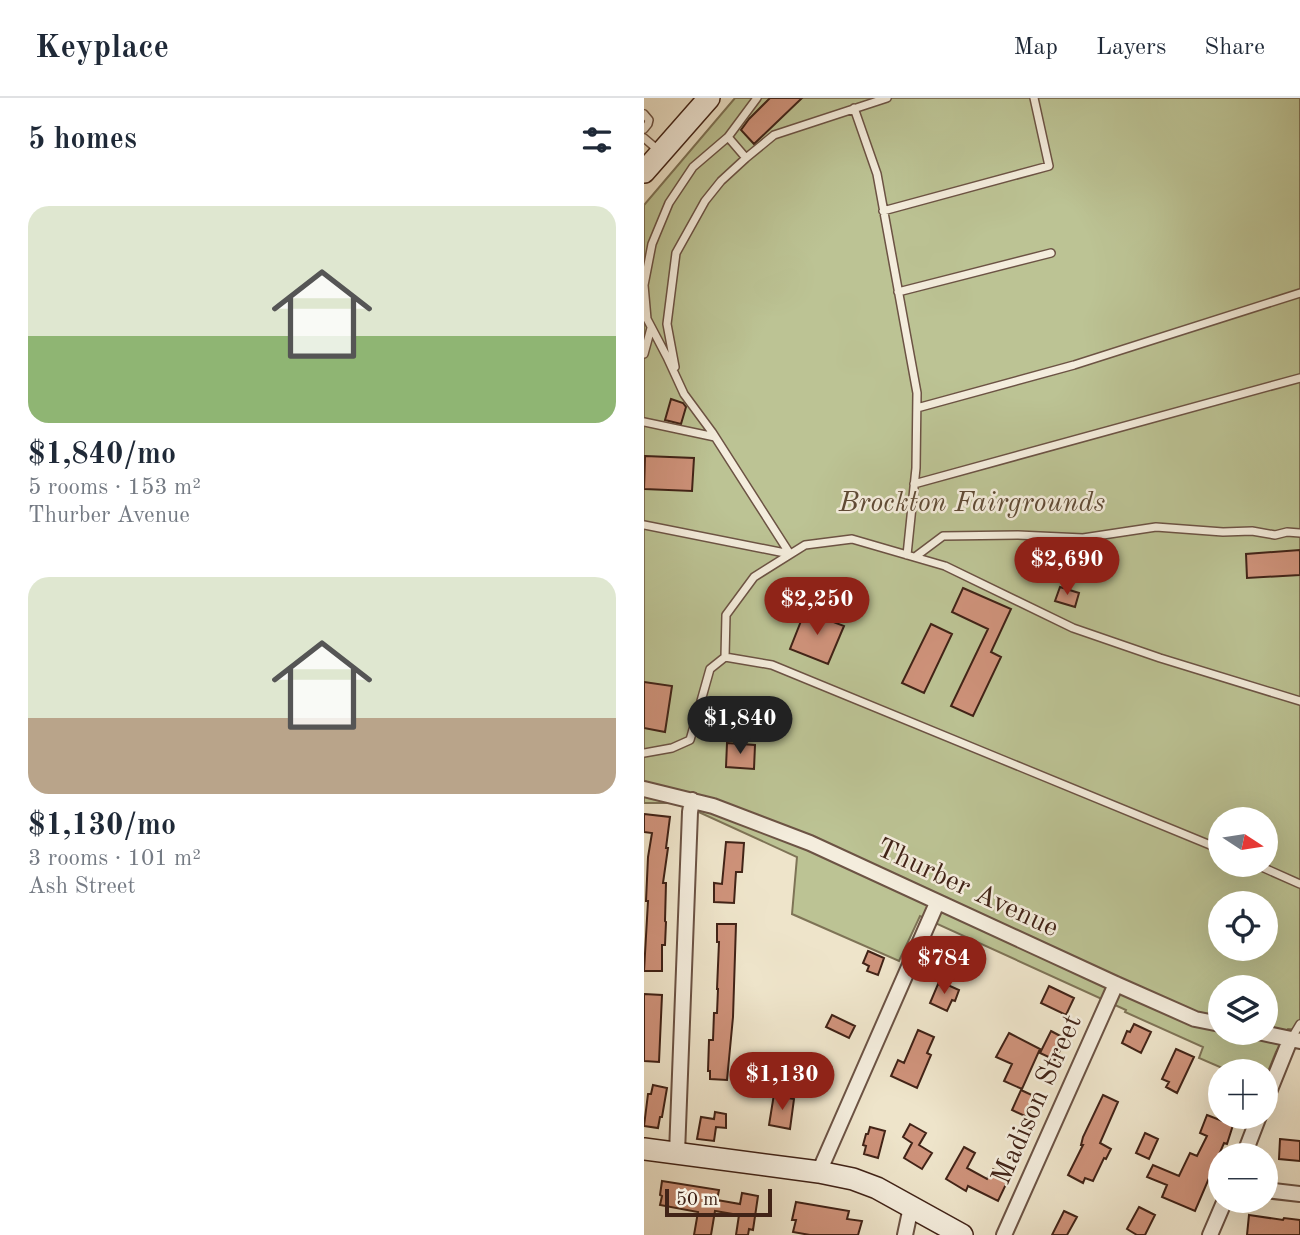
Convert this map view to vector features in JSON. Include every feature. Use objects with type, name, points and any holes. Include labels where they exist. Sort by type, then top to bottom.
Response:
[{"type":"street","points":[[644,173],[709,98]]},
{"type":"street","name":"Thurber Avenue","points":[[644,789],[713,806],[810,843],[1116,984],[1208,1021]]},
{"type":"street","points":[[677,1153],[692,800]]},
{"type":"street","points":[[819,1172],[937,903]]},
{"type":"street","name":"Madison Street","points":[[1004,1235],[1116,984]]},
{"type":"street","points":[[1278,1075],[1295,1040]]},
{"type":"street","points":[[644,1149],[853,1179],[877,1188],[962,1235]]},
{"type":"street","points":[[1278,1191],[1300,1194]]},
{"type":"street","points":[[905,1235],[911,1208]]},
{"type":"street","points":[[1210,1235],[1219,1213]]},
{"type":"lane","points":[[757,98],[727,137],[693,167],[670,203],[652,244],[645,285],[647,319],[684,394],[790,554]]},
{"type":"lane","points":[[678,382],[667,324],[676,253],[705,201],[721,181],[774,135],[887,98]]},
{"type":"lane","points":[[883,211],[1049,166],[1034,98]]},
{"type":"lane","points":[[854,108],[877,174],[917,393],[911,556]]},
{"type":"lane","points":[[644,114],[649,120],[644,129]]},
{"type":"lane","points":[[727,137],[746,159]]},
{"type":"lane","points":[[644,138],[661,153]]},
{"type":"lane","points":[[898,292],[1051,253]]},
{"type":"lane","points":[[917,408],[1073,365],[1300,293]]},
{"type":"lane","points":[[644,354],[651,327]]},
{"type":"lane","points":[[914,484],[1300,378]]},
{"type":"lane","points":[[644,422],[715,437]]},
{"type":"lane","points":[[644,525],[790,554]]},
{"type":"lane","points":[[911,556],[943,536],[1083,538],[1156,527],[1223,532],[1252,531],[1275,535],[1300,533]]},
{"type":"lane","points":[[725,657],[726,615],[754,577],[805,545],[852,539],[945,566],[1073,628],[1300,701]]},
{"type":"lane","points":[[644,753],[672,748],[690,740],[709,669],[725,657],[772,666],[1208,844]]},
{"type":"lane","points":[[1278,874],[1300,884]]},
{"type":"lane","points":[[1295,1040],[1300,1024]]},
{"type":"green space","name":"Brockton Fairgrounds","points":[[735,98],[1300,98],[1300,1030],[1288,1029],[1273,1059],[1208,1059],[1208,1062],[1199,1058],[1203,1047],[920,916],[899,961],[792,914],[797,857],[679,803],[644,803],[644,205]]},
{"type":"building","points":[[770,98],[802,98],[754,144],[741,130]]},
{"type":"building","points":[[671,399],[683,403],[686,407],[681,424],[665,420]]},
{"type":"building","points":[[645,456],[694,458],[692,491],[644,489]]},
{"type":"building","points":[[1300,550],[1300,575],[1247,578],[1246,554]]},
{"type":"building","points":[[1060,587],[1079,593],[1075,607],[1055,601]]},
{"type":"building","points":[[963,588],[1011,609],[991,652],[1001,657],[973,716],[951,706],[988,629],[952,612]]},
{"type":"building","points":[[805,611],[844,626],[828,664],[790,649]]},
{"type":"building","points":[[931,624],[952,634],[924,693],[902,683]]},
{"type":"building","points":[[644,682],[672,686],[665,732],[644,728]]},
{"type":"building","points":[[727,743],[755,745],[754,769],[726,767]]},
{"type":"building","points":[[644,814],[670,817],[663,883],[666,883],[666,922],[665,945],[662,945],[662,971],[644,971],[648,857],[652,833],[644,832]]},
{"type":"building","points":[[726,842],[744,843],[742,872],[736,872],[734,903],[714,902],[714,883],[722,884]]},
{"type":"building","points":[[717,924],[736,924],[733,1017],[727,1080],[710,1079],[708,1071],[709,1040],[713,1040],[714,1013],[717,1013]]},
{"type":"building","points":[[958,940],[975,949],[973,954],[981,958],[974,972],[965,968],[964,970],[947,960]]},
{"type":"building","points":[[868,951],[884,958],[878,975],[867,971],[869,966],[863,963]]},
{"type":"building","points":[[941,982],[959,990],[947,1011],[930,1003]]},
{"type":"building","points":[[1049,986],[1074,998],[1066,1015],[1041,1003]]},
{"type":"building","points":[[644,994],[662,995],[659,1062],[644,1061]]},
{"type":"building","points":[[832,1015],[855,1026],[849,1038],[826,1027]]},
{"type":"building","points":[[1134,1024],[1151,1032],[1141,1053],[1122,1043],[1127,1031],[1130,1032]]},
{"type":"building","points":[[918,1030],[934,1037],[927,1053],[931,1055],[917,1088],[891,1076],[898,1060],[904,1063]]},
{"type":"building","points":[[1051,1031],[1066,1039],[1055,1060],[1040,1053]]},
{"type":"building","points":[[1009,1033],[1040,1049],[1022,1089],[1004,1081],[1012,1064],[996,1057]]},
{"type":"building","points":[[1176,1049],[1194,1057],[1177,1093],[1166,1087],[1169,1082],[1162,1079]]},
{"type":"building","points":[[765,1064],[779,1067],[776,1084],[762,1081]]},
{"type":"building","points":[[653,1085],[667,1088],[658,1128],[644,1126],[648,1094],[651,1094]]},
{"type":"building","points":[[1021,1090],[1036,1097],[1027,1117],[1012,1110]]},
{"type":"building","points":[[774,1094],[794,1099],[790,1129],[769,1125]]},
{"type":"building","points":[[1103,1095],[1118,1102],[1100,1143],[1111,1149],[1093,1181],[1085,1178],[1083,1183],[1068,1175]]},
{"type":"building","points":[[715,1112],[726,1114],[726,1128],[716,1127],[714,1141],[697,1139],[701,1117],[714,1119]]},
{"type":"building","points":[[1207,1115],[1208,1129],[1232,1129],[1227,1143],[1208,1143],[1208,1181],[1195,1211],[1162,1197],[1167,1185],[1147,1177],[1153,1165],[1179,1176],[1190,1153],[1197,1156],[1207,1136],[1200,1133]]},
{"type":"building","points":[[910,1124],[926,1133],[919,1145],[932,1153],[922,1169],[904,1158],[912,1143],[903,1137]]},
{"type":"building","points":[[870,1127],[885,1131],[878,1158],[864,1154],[866,1146],[863,1145]]},
{"type":"building","points":[[1145,1133],[1158,1139],[1149,1159],[1136,1153]]},
{"type":"building","points":[[1280,1139],[1300,1141],[1300,1161],[1279,1159]]},
{"type":"building","points":[[964,1147],[975,1153],[967,1168],[987,1179],[993,1169],[1009,1178],[998,1201],[968,1186],[966,1191],[946,1179]]},
{"type":"building","points":[[662,1181],[719,1190],[717,1200],[740,1204],[742,1193],[758,1196],[753,1230],[749,1229],[748,1235],[736,1235],[739,1215],[715,1211],[711,1235],[694,1235],[698,1212],[660,1205]]},
{"type":"building","points":[[796,1202],[849,1211],[847,1219],[862,1221],[858,1235],[810,1235],[793,1232],[796,1220],[792,1220]]},
{"type":"building","points":[[1139,1207],[1155,1215],[1145,1235],[1137,1235],[1127,1229]]},
{"type":"building","points":[[1064,1211],[1077,1217],[1067,1235],[1052,1235]]},
{"type":"building","points":[[1249,1215],[1300,1220],[1300,1235],[1247,1235]]}]
